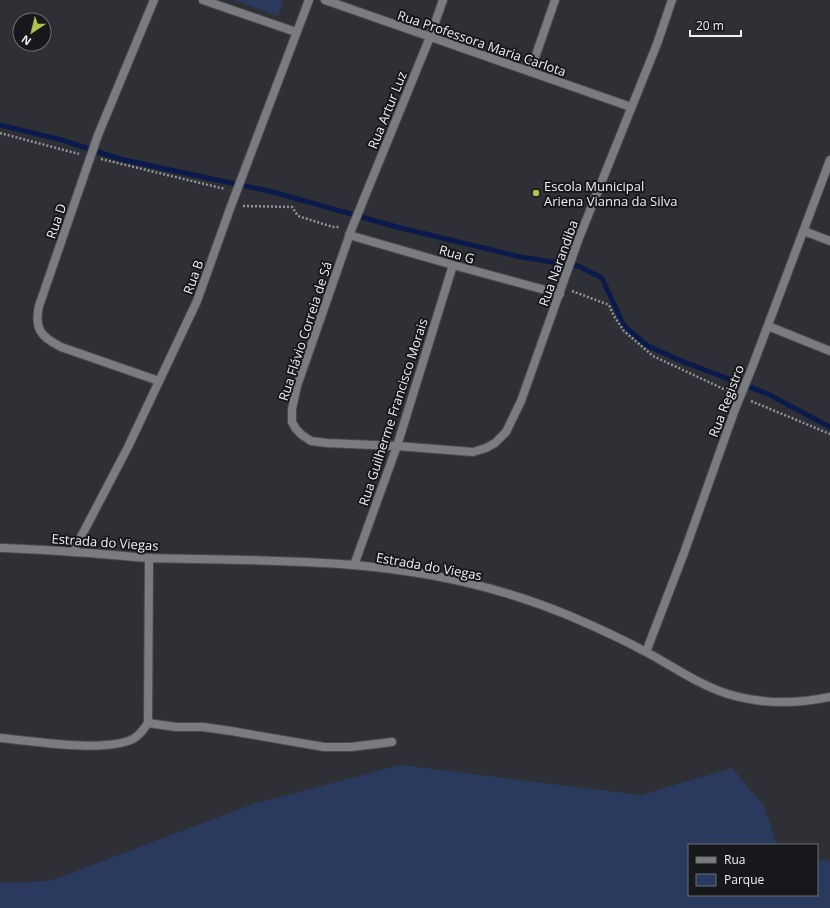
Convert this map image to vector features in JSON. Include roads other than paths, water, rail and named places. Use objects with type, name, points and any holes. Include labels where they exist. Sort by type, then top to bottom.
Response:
[{"type":"street","name":"Rua D","points":[[154,0],[98,135],[37,315],[40,331],[44,336],[61,347],[159,381]]},
{"type":"street","points":[[203,0],[296,32]]},
{"type":"street","name":"Rua B","points":[[74,552],[101,500],[197,301],[231,206],[309,0]]},
{"type":"street","name":"Rua Professora Maria Carlota","points":[[325,0],[631,107]]},
{"type":"street","name":"Rua Artur Luz","points":[[350,232],[444,0]]},
{"type":"street","points":[[530,72],[555,0]]},
{"type":"street","name":"Rua Narandiba","points":[[397,446],[473,452],[486,448],[495,443],[506,432],[521,401],[580,238],[657,44],[672,0]]},
{"type":"street","name":"Rua Registro","points":[[646,652],[684,553],[734,412],[753,366],[830,160]]},
{"type":"street","points":[[804,231],[830,242]]},
{"type":"street","name":"Rua G","points":[[350,232],[453,265],[561,290]]},
{"type":"street","name":"Rua Flávio Correia de Sá","points":[[350,232],[297,386],[292,409],[292,422],[302,436],[312,441],[397,446]]},
{"type":"street","name":"Rua Guilherme Francisco Morais","points":[[354,565],[397,446],[453,265]]},
{"type":"street","points":[[768,326],[830,351]]},
{"type":"street","name":"Estrada do Viegas","points":[[0,548],[149,558],[255,560],[354,565],[449,579],[533,601],[603,630],[713,689],[729,694],[767,701],[796,702],[830,697]]},
{"type":"street","points":[[0,738],[63,745],[112,744],[134,739],[143,731],[148,723],[149,558]]},
{"type":"street","points":[[148,723],[232,731],[324,747],[351,747],[392,742]]},
{"type":"waterway","points":[[0,125],[62,140],[120,159],[273,192],[397,227],[521,257],[578,266],[602,278],[624,326],[648,346],[684,362],[768,394],[830,427]]},
{"type":"place","name":"Escola Municipal Ariena Vianna da Silva","points":[[536,193]]}]
